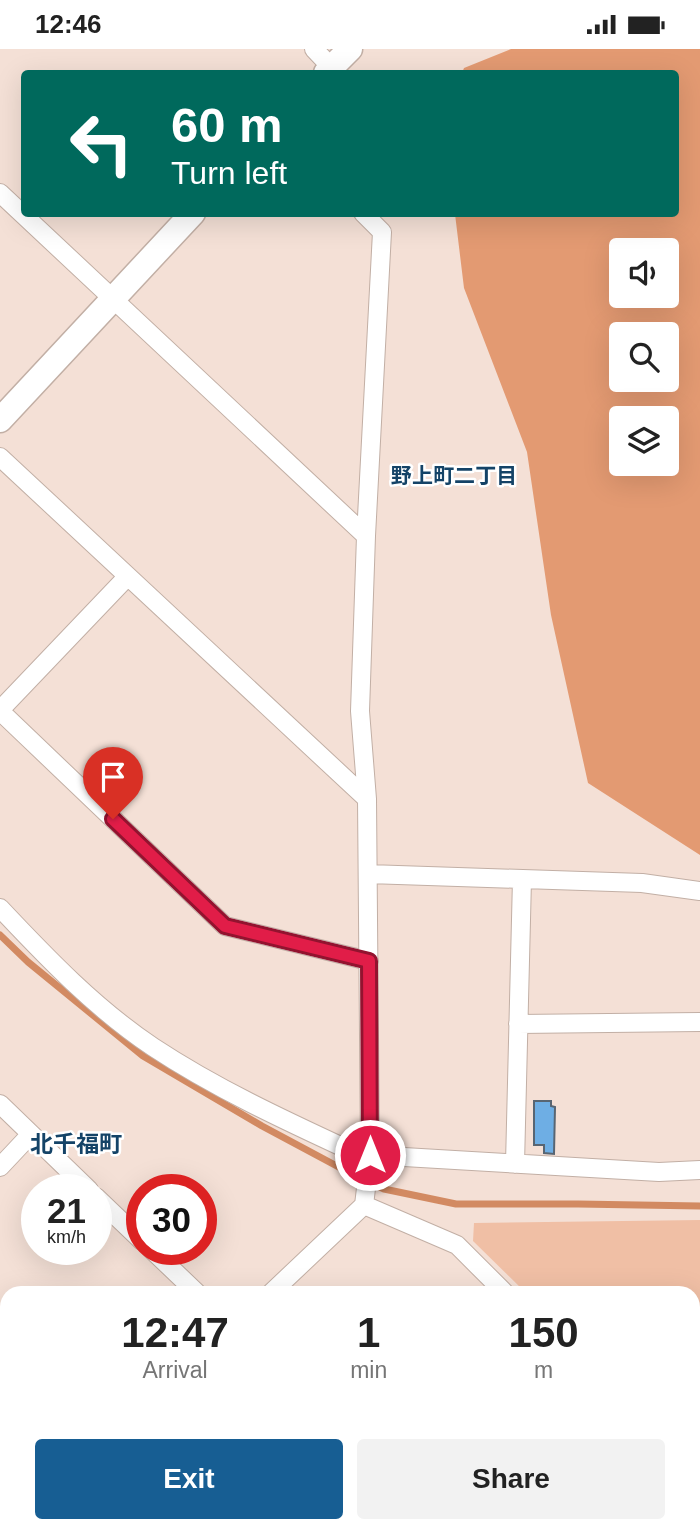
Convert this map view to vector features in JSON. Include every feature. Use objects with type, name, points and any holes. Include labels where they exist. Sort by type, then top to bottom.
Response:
[{"type":"street","points":[[314,49],[328,70]]},
{"type":"street","points":[[330,70],[350,49]]},
{"type":"street","points":[[0,193],[21,213]]},
{"type":"street","points":[[26,217],[366,536]]},
{"type":"street","points":[[0,420],[189,217]]},
{"type":"street","points":[[278,1286],[364,1205],[370,1155],[367,799],[360,711],[382,232],[367,217]]},
{"type":"street","points":[[0,457],[367,799]]},
{"type":"street","points":[[127,577],[0,711],[225,926],[369,961]]},
{"type":"street","points":[[368,874],[642,883],[700,891]]},
{"type":"street","points":[[515,1164],[522,879]]},
{"type":"street","points":[[0,908],[94,1001],[153,1047],[221,1087],[342,1146],[370,1155],[659,1172],[700,1170]]},
{"type":"street","points":[[518,1024],[700,1022]]},
{"type":"street","points":[[0,1104],[72,1174]]},
{"type":"street","points":[[0,1167],[31,1134]]},
{"type":"street","points":[[364,1205],[457,1245],[498,1286]]},
{"type":"street","points":[[112,1212],[126,1226]]},
{"type":"street","points":[[168,1265],[190,1286]]},
{"type":"shaded area","points":[[511,49],[700,49],[700,855],[588,783],[551,615],[527,452],[464,288],[455,217],[679,217],[679,70],[463,70]]},
{"type":"shaded area","points":[[700,1220],[700,1286],[519,1286],[473,1241],[474,1223]]},
{"type":"building","points":[[534,1101],[551,1101],[551,1106],[555,1107],[554,1154],[544,1153],[544,1145],[534,1145]]},
{"type":"waterway","points":[[0,935],[28,962],[143,1056],[262,1126],[384,1189],[456,1204],[700,1206]]},
{"type":"district","name":"野上町二丁目","points":[[454,476]]},
{"type":"district","name":"北千福町","points":[[76,1144]]},
{"type":"route","points":[[113,819],[225,926],[369,961],[370,1155]]}]
